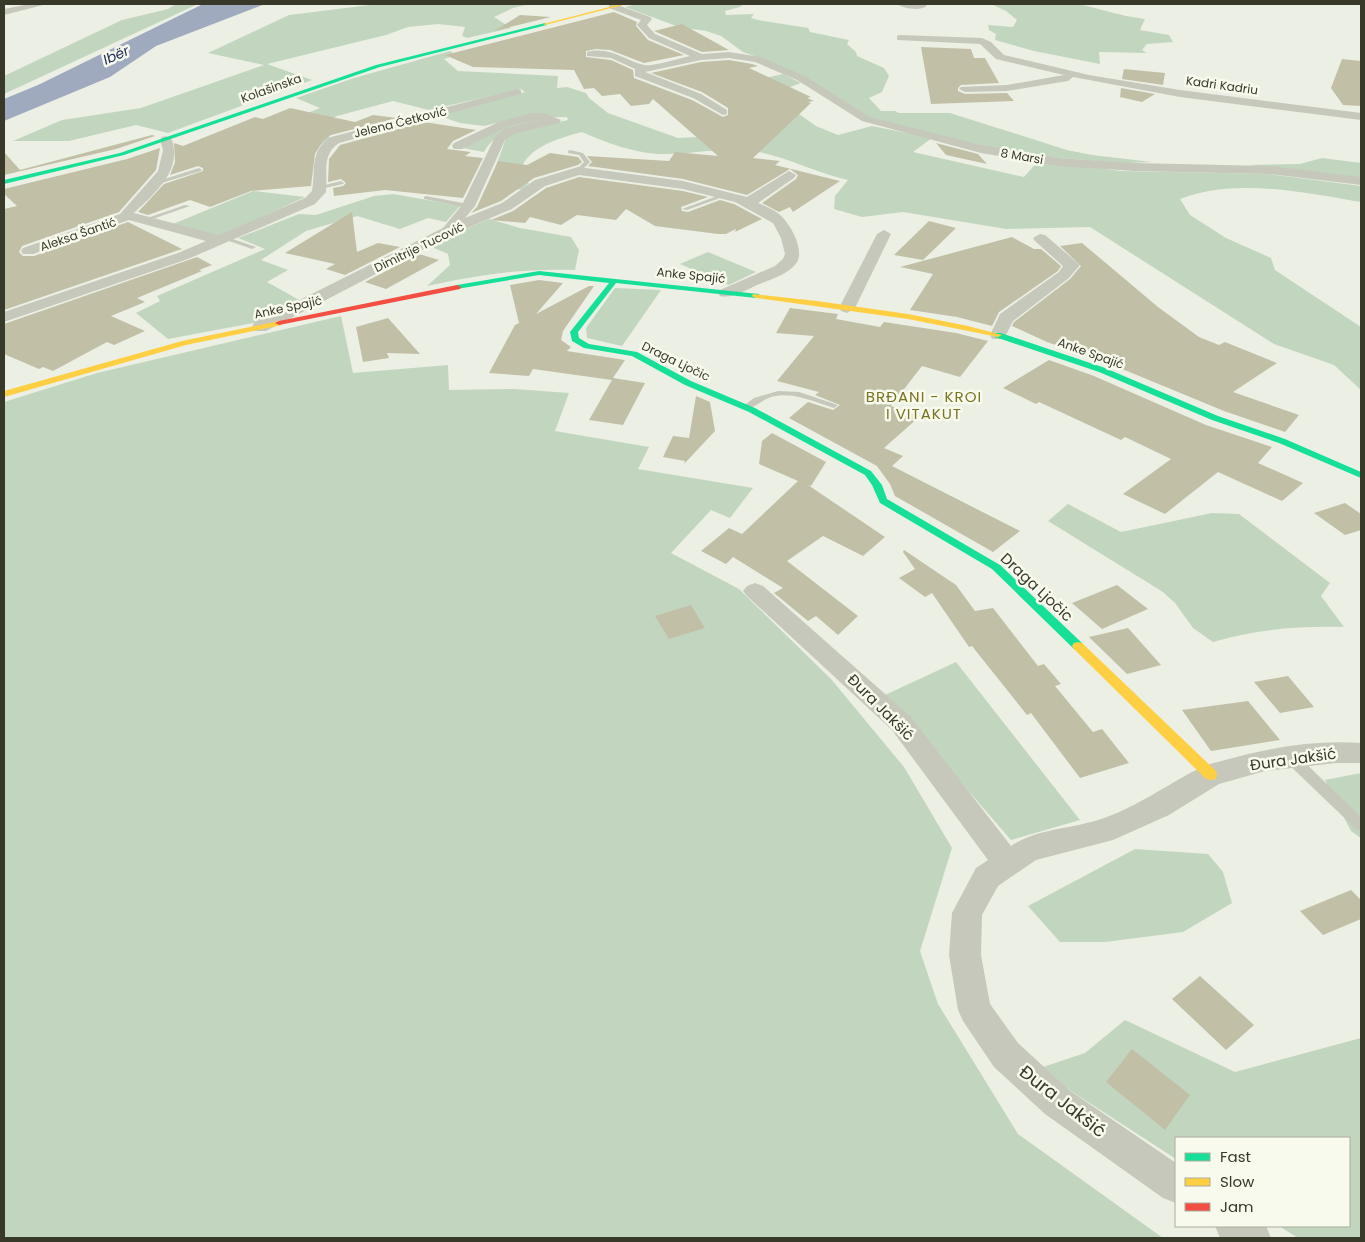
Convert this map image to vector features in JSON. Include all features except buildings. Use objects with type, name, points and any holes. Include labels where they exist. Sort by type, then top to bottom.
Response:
[{"type":"street","points":[[4,12],[42,4]]},
{"type":"street","name":"Kolašinska","points":[[4,182],[87,164],[166,140],[370,69],[624,4]]},
{"type":"street","points":[[902,4],[922,6]]},
{"type":"street","name":"8 Marsi","points":[[612,6],[647,19],[642,25],[652,36],[701,56]]},
{"type":"street","name":"Kadri Kadriu","points":[[900,38],[982,41],[988,44],[993,52],[1000,57],[1080,76],[1240,102],[1361,117]]},
{"type":"street","points":[[591,54],[613,55],[644,68]]},
{"type":"street","name":"8 Marsi","points":[[644,68],[701,56],[729,55],[757,59],[801,78],[866,119],[981,148],[1058,162],[1119,167],[1269,170],[1361,181]]},
{"type":"street","points":[[644,68],[638,71],[642,77],[697,96],[723,112]]},
{"type":"street","name":"Kadri Kadriu","points":[[965,89],[1007,88],[1080,76]]},
{"type":"street","name":"Jelena Ćetković","points":[[320,187],[320,154],[324,147],[335,140],[518,92]]},
{"type":"street","points":[[448,231],[468,206],[500,138],[510,132],[555,120],[543,118],[501,123],[458,146]]},
{"type":"street","name":"Aleksa Šantić","points":[[128,216],[127,213],[155,183],[166,166],[170,147],[166,140]]},
{"type":"street","name":"Dimitrije Tucović","points":[[260,327],[448,231],[507,206],[540,183],[578,172],[598,172],[673,183],[725,195],[748,203],[770,214],[779,222],[788,238],[792,254],[790,261],[780,269],[726,293]]},
{"type":"street","points":[[748,203],[789,175]]},
{"type":"street","points":[[4,316],[183,256],[310,201],[319,192],[320,187]]},
{"type":"street","name":"Aleksa Šantić","points":[[28,251],[128,216],[142,221],[223,239]]},
{"type":"street","points":[[847,308],[884,234]]},
{"type":"street","points":[[998,336],[1006,318],[1064,275],[1072,265],[1040,238]]},
{"type":"street","name":"Anke Spajić","points":[[4,394],[136,355],[260,327],[507,277],[539,273],[847,308],[957,325],[998,336],[1102,370],[1215,418],[1282,441],[1361,475]]},
{"type":"street","name":"Draga Ljočic","points":[[614,281],[574,332],[575,339],[587,346],[634,354],[688,384],[746,408],[868,473],[877,485],[883,502],[996,567],[1211,776]]},
{"type":"street","name":"Ðura Jakšić","points":[[755,592],[901,724],[1007,863]]},
{"type":"street","name":"Ðura Jakšić","points":[[1175,1184],[1057,1102],[1006,1055],[975,1010],[965,955],[968,913],[987,877],[1028,850],[1103,831],[1159,808],[1211,776],[1265,760],[1336,752],[1361,753]]},
{"type":"street","points":[[1236,1227],[1252,1238]]},
{"type":"lane","points":[[570,152],[581,154],[587,162],[578,172]]},
{"type":"lane","points":[[155,183],[199,170]]},
{"type":"lane","points":[[320,187],[341,183]]},
{"type":"lane","points":[[684,209],[725,195]]},
{"type":"lane","points":[[426,198],[468,206]]},
{"type":"lane","points":[[142,221],[186,206]]},
{"type":"lane","points":[[223,239],[252,246]]},
{"type":"lane","points":[[746,408],[755,400],[777,392],[799,394],[834,405]]},
{"type":"lane","points":[[1290,758],[1361,825]]},
{"type":"green space","points":[[176,4],[198,4],[4,94],[4,76],[122,20],[168,9]]},
{"type":"green space","points":[[378,4],[530,4],[513,8],[494,17],[511,28],[467,38],[462,36],[465,27],[438,24],[408,27],[386,35],[267,64],[312,80],[168,133],[136,125],[69,141],[13,141],[62,120],[141,108],[264,65],[208,53],[289,15]]},
{"type":"green space","points":[[638,4],[744,4],[725,11],[726,15],[754,14],[751,18],[808,28],[810,32],[849,40],[847,44],[856,52],[857,56],[884,68],[889,76],[882,92],[869,98],[881,111],[950,113],[1067,150],[1152,162],[1127,163],[1057,158],[1007,151],[883,122],[868,117],[763,59],[743,52],[721,36],[706,31],[679,27],[625,7]]},
{"type":"green space","points":[[991,4],[1079,4],[1145,19],[1140,30],[1169,35],[1173,42],[1147,44],[1142,50],[1147,53],[1099,52],[1100,64],[1034,51],[995,40],[996,34],[989,30],[988,25],[1013,27],[1017,20],[1006,11]]},
{"type":"green space","points":[[450,51],[456,55],[444,59],[458,71],[558,76],[557,88],[567,87],[586,93],[589,98],[608,113],[678,138],[739,135],[752,81],[783,74],[801,83],[780,91],[775,97],[816,126],[838,135],[872,126],[932,138],[913,152],[1024,177],[1038,161],[1121,171],[1268,174],[1361,186],[1361,202],[1293,191],[1247,188],[1202,192],[1180,199],[1190,215],[1226,238],[1271,258],[1275,270],[1361,327],[1361,390],[1334,365],[1274,344],[1090,227],[1006,229],[903,212],[862,217],[834,209],[835,196],[848,180],[765,153],[718,150],[670,154],[648,153],[619,146],[582,132],[553,141],[527,158],[519,176],[529,183],[522,190],[490,183],[506,138],[516,132],[568,120],[567,117],[517,118],[484,126],[460,123],[437,115],[525,92],[521,89],[429,110],[393,101],[337,116],[308,131],[332,138],[314,149],[251,136],[320,108],[296,98],[354,78]]},
{"type":"green space","points":[[531,120],[537,122],[500,135],[484,152],[462,148],[500,127]]},
{"type":"green space","points":[[1322,158],[1361,163],[1361,178],[1248,165],[1300,164]]},
{"type":"green space","points":[[253,191],[305,197],[221,236],[173,224]]},
{"type":"green space","points":[[394,194],[460,206],[446,222],[428,218],[400,229],[357,216],[306,231],[261,260],[288,270],[267,282],[301,301],[259,322],[168,339],[136,313],[160,301],[157,296],[265,249],[238,238],[299,214],[316,215],[374,196]]},
{"type":"green space","points":[[489,219],[520,228],[571,237],[579,250],[575,270],[536,270],[500,273],[427,286],[450,265],[448,254],[427,245]]},
{"type":"green space","points":[[708,252],[756,272],[729,285],[680,264]]},
{"type":"green space","points":[[615,288],[661,290],[622,346],[587,338],[586,328]]},
{"type":"green space","points":[[341,316],[353,373],[448,365],[449,390],[515,389],[569,393],[555,431],[649,447],[638,469],[753,488],[730,518],[711,510],[671,553],[739,589],[831,679],[904,767],[952,848],[920,951],[938,1004],[1018,1134],[1163,1238],[4,1238],[4,402],[97,373]]},
{"type":"green space","points":[[1068,504],[1121,532],[1212,513],[1239,514],[1330,583],[1321,596],[1344,627],[1278,629],[1213,642],[1193,628],[1175,603],[1163,592],[1048,521]]},
{"type":"green space","points":[[956,662],[1080,820],[1011,840],[885,695]]},
{"type":"green space","points":[[1361,773],[1361,838],[1351,831],[1325,780]]},
{"type":"green space","points":[[1135,849],[1208,854],[1223,872],[1232,903],[1183,932],[1105,942],[1060,942],[1028,906]]},
{"type":"green space","points":[[1125,1020],[1235,1072],[1361,1038],[1361,1238],[1298,1238],[1281,1227],[1350,1227],[1350,1137],[1175,1137],[1175,1158],[1037,1069],[1085,1053]]},
{"type":"water","name":"Ibër","points":[[203,4],[265,4],[156,46],[110,77],[4,121],[4,99],[38,85]]},
{"type":"traffic: fast","points":[[4,182],[122,154],[378,66],[545,24]]},
{"type":"traffic: fast","points":[[457,287],[539,273],[756,296]]},
{"type":"traffic: fast","points":[[614,281],[574,332],[575,339],[587,346],[634,354],[688,383],[752,410],[868,473],[877,485],[883,501],[996,567],[1078,646]]},
{"type":"traffic: fast","points":[[998,335],[1102,370],[1215,418],[1282,441],[1361,475]]},
{"type":"traffic: slow","points":[[545,24],[625,4]]},
{"type":"traffic: slow","points":[[756,296],[908,316],[998,335]]},
{"type":"traffic: slow","points":[[4,394],[185,343],[279,323]]},
{"type":"traffic: slow","points":[[1078,646],[1211,775]]},
{"type":"traffic: jam","points":[[279,323],[457,287]]},
{"type":"district","name":"BRĐANI - KROI I VITAKUT","points":[[924,404]]}]
